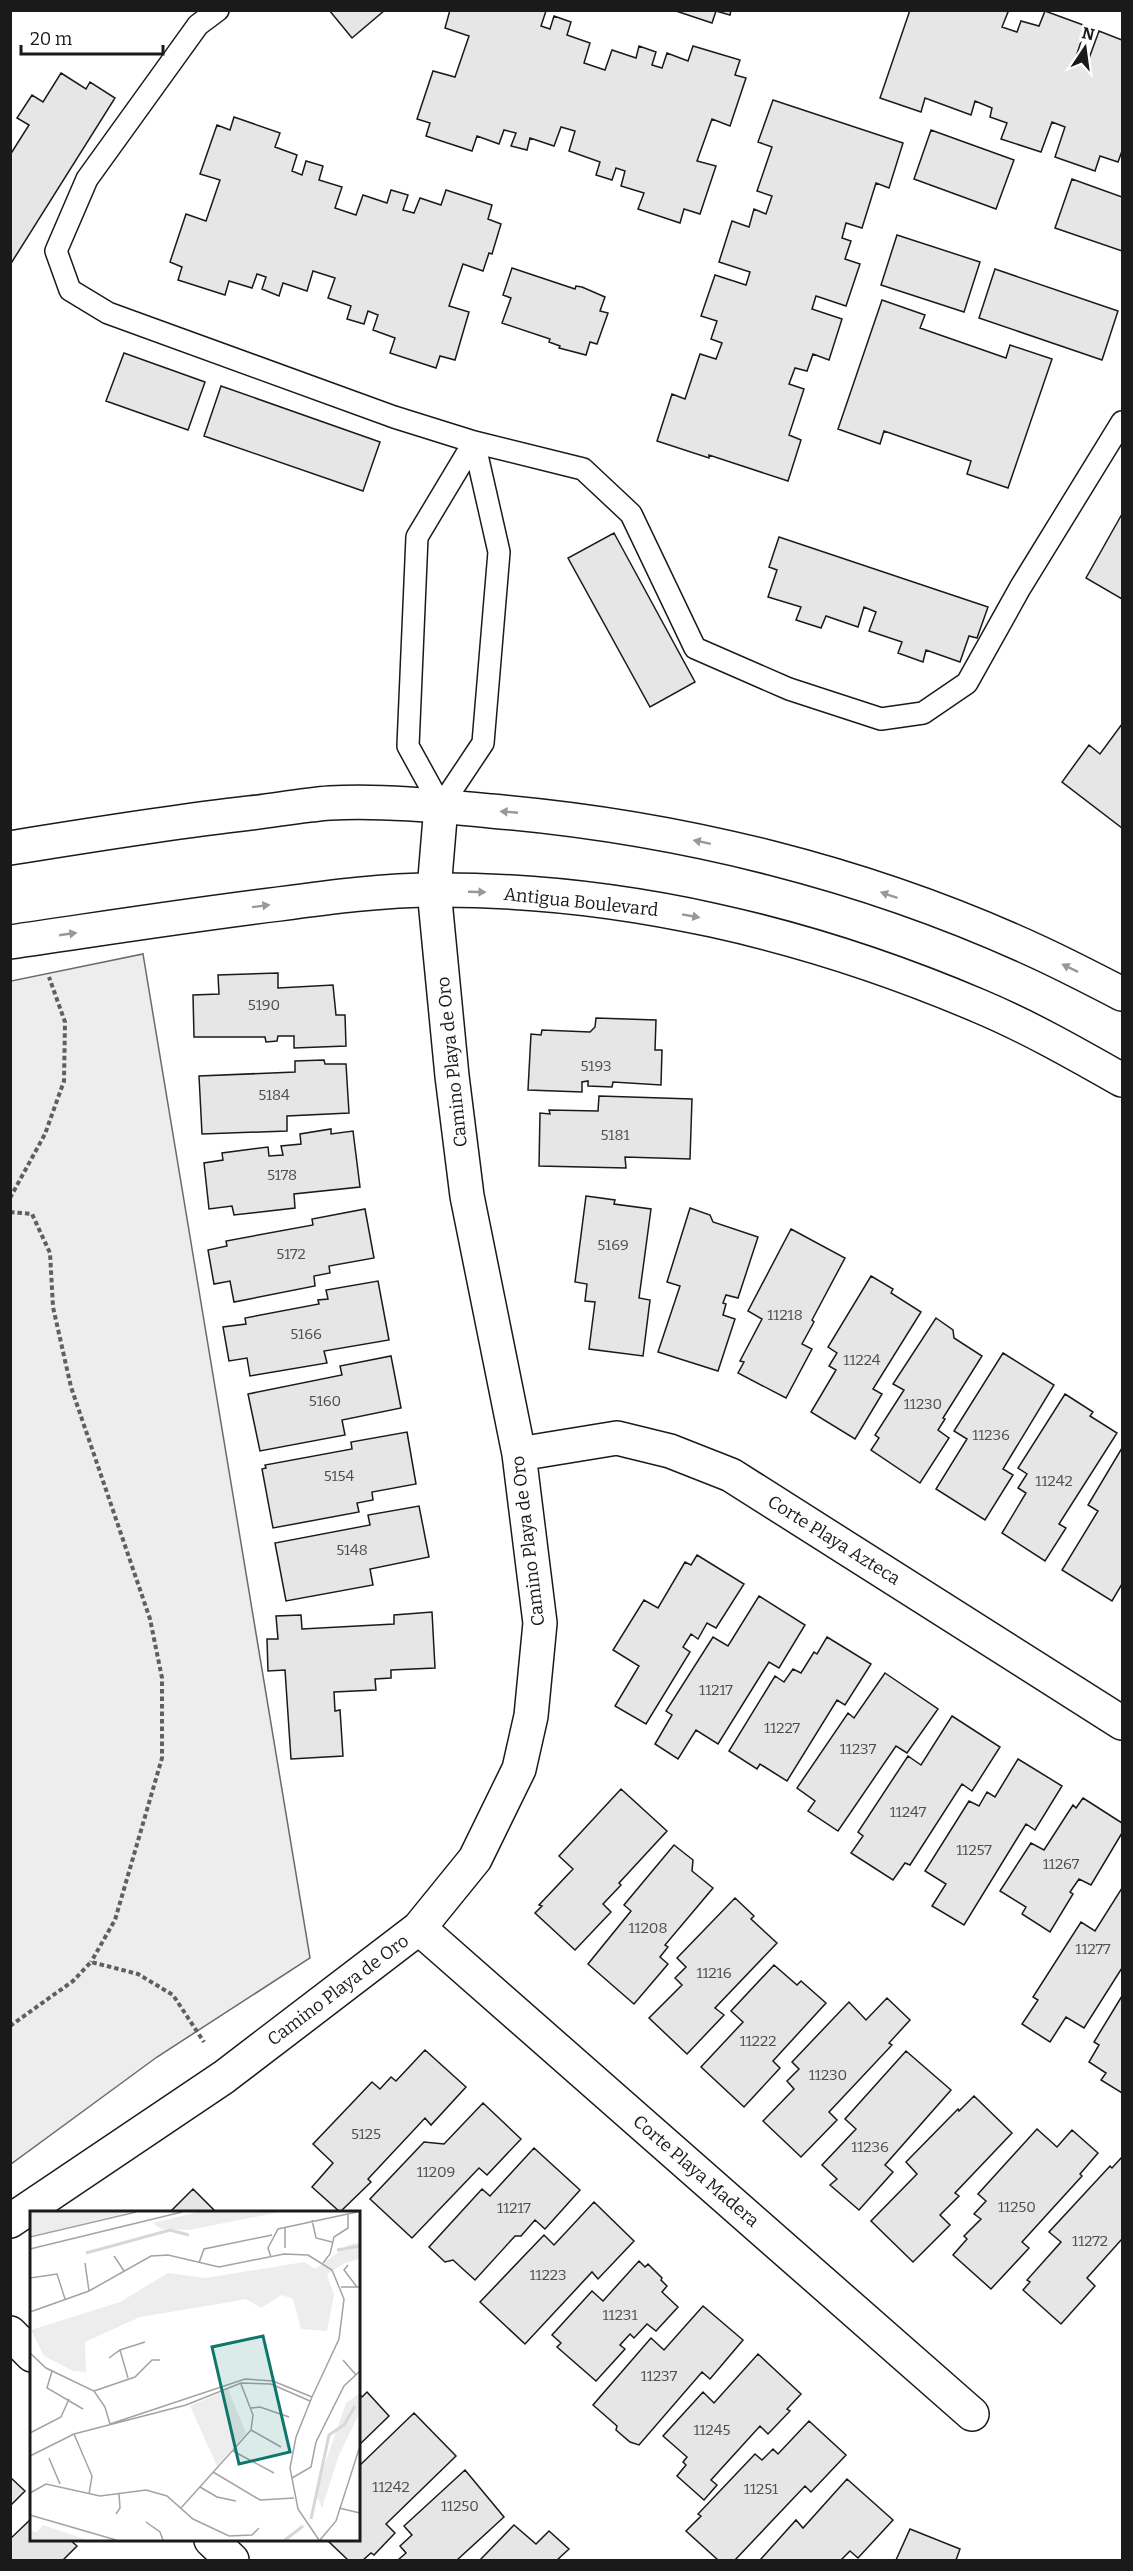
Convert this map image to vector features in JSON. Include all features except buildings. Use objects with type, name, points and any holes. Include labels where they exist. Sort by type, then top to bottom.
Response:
[{"type":"street","points":[[10,848],[178,821],[331,803],[441,806],[543,815],[646,830],[746,852],[846,879],[943,913],[1038,952],[1122,994]]},
{"type":"street","name":"Camino Playa de Oro","points":[[10,2221],[224,2077],[420,1928],[475,1858],[519,1769],[531,1716],[540,1623],[519,1454],[467,1196],[452,1076],[434,890],[441,806]]},
{"type":"street","name":"Antigua Boulevard","points":[[10,942],[261,906],[344,896],[434,890],[528,894],[621,903],[713,920],[804,942],[893,971],[982,1007],[1068,1049],[1122,1080]]},
{"type":"street","name":"Corte Playa Azteca","points":[[519,1454],[617,1438],[670,1451],[731,1474],[1122,1723]]},
{"type":"street","name":"Corte Playa Madera","points":[[420,1928],[972,2414]]},
{"type":"street","points":[[10,2333],[30,2353]]},
{"type":"street","points":[[213,2541],[232,2560]]},
{"type":"lane","points":[[218,10],[198,25],[87,179],[56,251],[70,290],[108,313],[394,417],[474,442],[583,469],[631,514],[694,648],[789,689],[881,719],[924,713],[967,683],[1020,588],[1122,422]]},
{"type":"lane","points":[[474,442],[499,552],[483,743],[441,806],[408,746],[417,537],[474,442]]},
{"type":"path","points":[[10,1198],[45,1134],[64,1081],[65,1022],[48,975],[39,976]]},
{"type":"path","points":[[10,1212],[32,1215],[50,1253],[52,1306],[71,1387],[150,1619],[162,1678],[162,1758],[115,1920],[91,1962],[73,1981],[10,2026]]},
{"type":"path","points":[[91,1962],[138,1974],[173,1995],[224,2077]]},
{"type":"shaded area","points":[[143,954],[310,1958],[157,2057],[11,2164],[11,981]]}]
